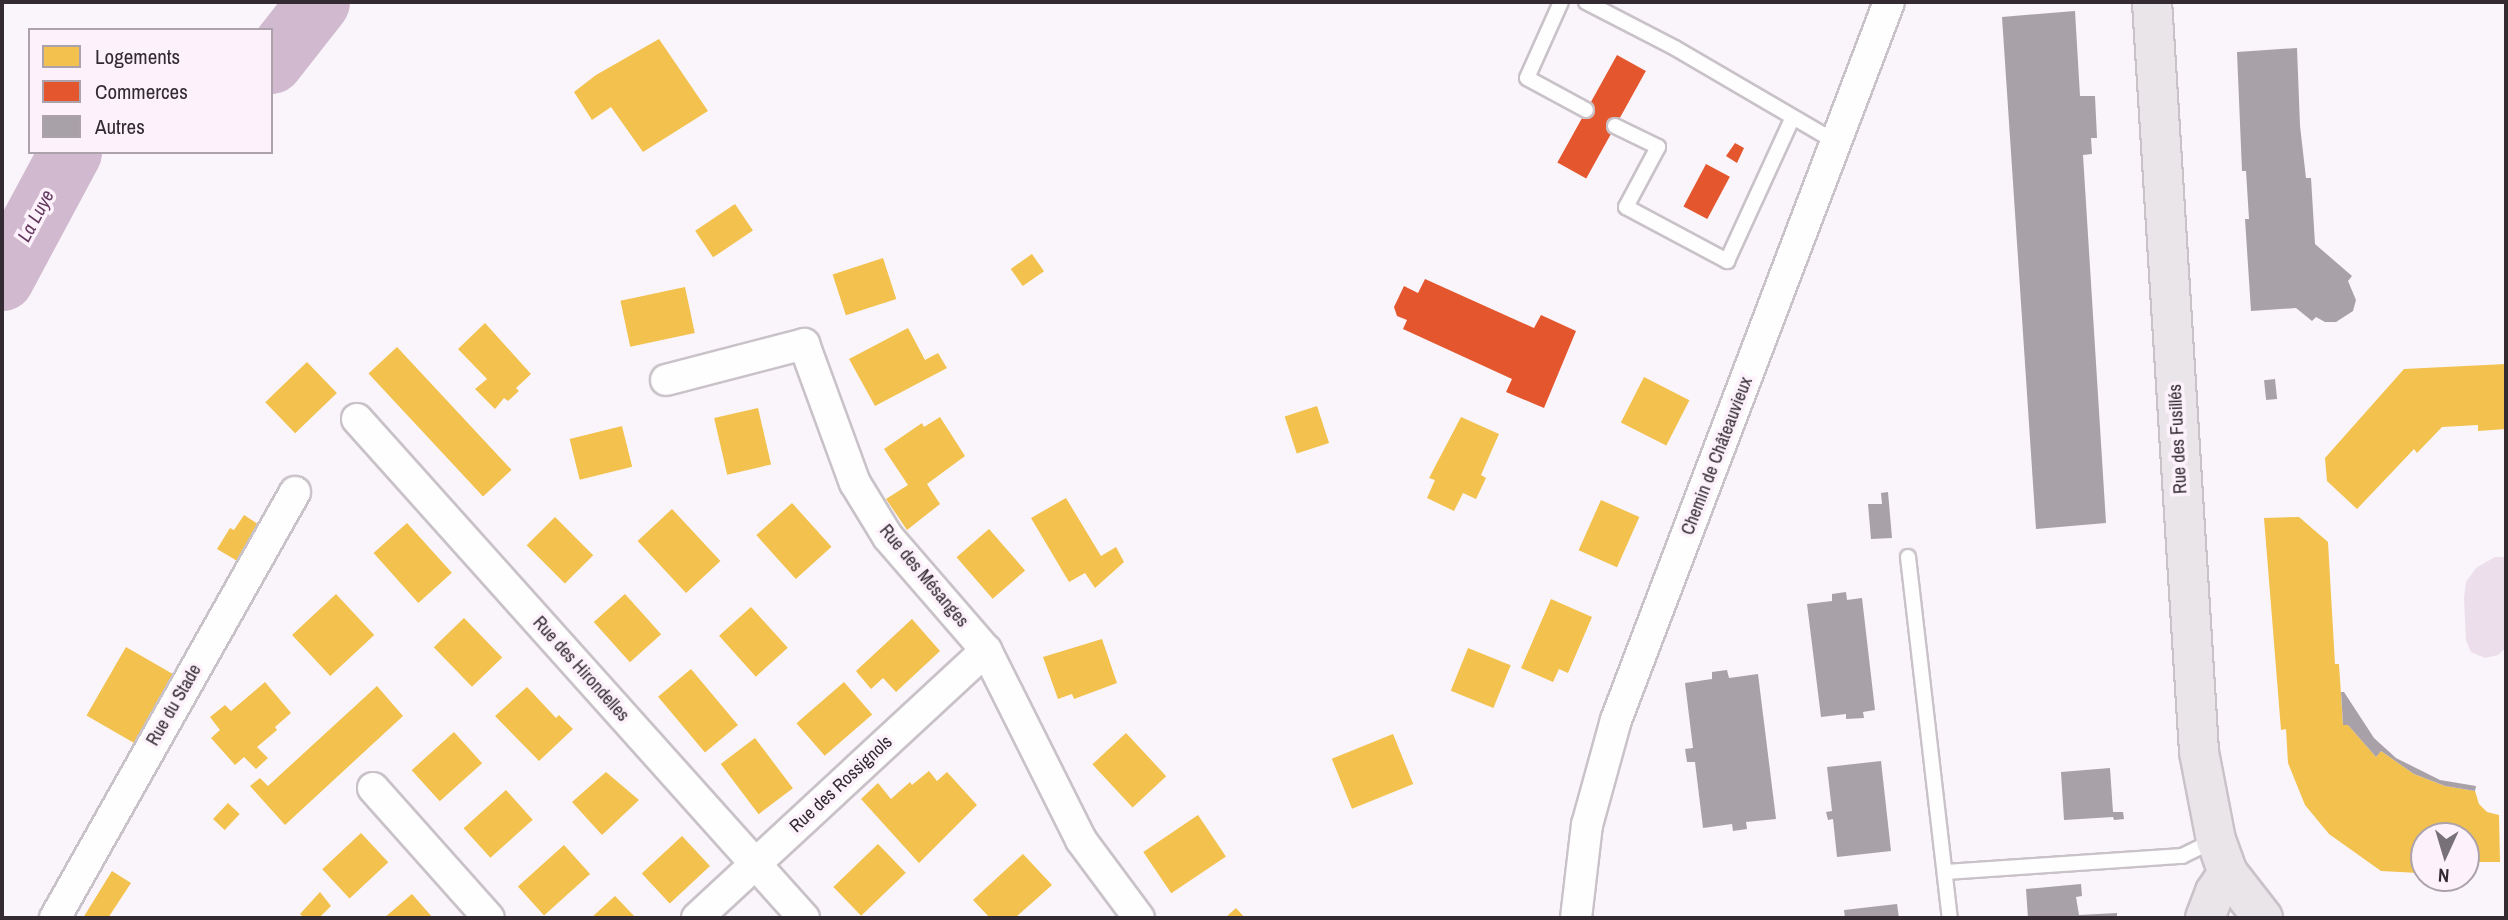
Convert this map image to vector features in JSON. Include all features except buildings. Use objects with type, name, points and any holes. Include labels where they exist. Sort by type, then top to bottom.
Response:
[{"type":"main road","name":"Rue des Fusillés","points":[[2152,2],[2192,677],[2199,752],[2222,856]]},
{"type":"main road","points":[[2205,918],[2215,892],[2222,856]]},
{"type":"main road","points":[[2222,856],[2263,918]]},
{"type":"street","name":"Chemin de Châteauvieux","points":[[1576,918],[1587,825],[1616,720],[1889,2]]},
{"type":"street","name":"Rue des Mésanges","points":[[666,380],[804,344],[855,483],[888,537],[986,650],[1082,840],[1139,918]]},
{"type":"street","name":"Rue des Hirondelles","points":[[357,419],[804,918]]},
{"type":"street","name":"Rue du Stade","points":[[55,918],[295,492]]},
{"type":"street","name":"Rue des Rossignols","points":[[697,918],[986,650]]},
{"type":"street","points":[[373,788],[489,918]]},
{"type":"lane","points":[[1562,2],[1527,78],[1586,110]]},
{"type":"lane","points":[[1587,2],[1675,48],[1792,119],[1834,141]]},
{"type":"lane","points":[[1615,127],[1658,147],[1626,207],[1727,261],[1792,119]]},
{"type":"lane","points":[[1908,557],[1947,872],[1950,918]]},
{"type":"lane","points":[[1947,872],[2182,856],[2198,851],[2222,856]]},
{"type":"shaded area","points":[[2495,557],[2506,557],[2506,648],[2498,655],[2485,658],[2471,652],[2466,640],[2464,598],[2466,582],[2476,568]]},
{"type":"waterway","name":"La Luye","points":[[273,59],[318,2]]},
{"type":"waterway","name":"La Luye","points":[[2,279],[69,154]]}]
